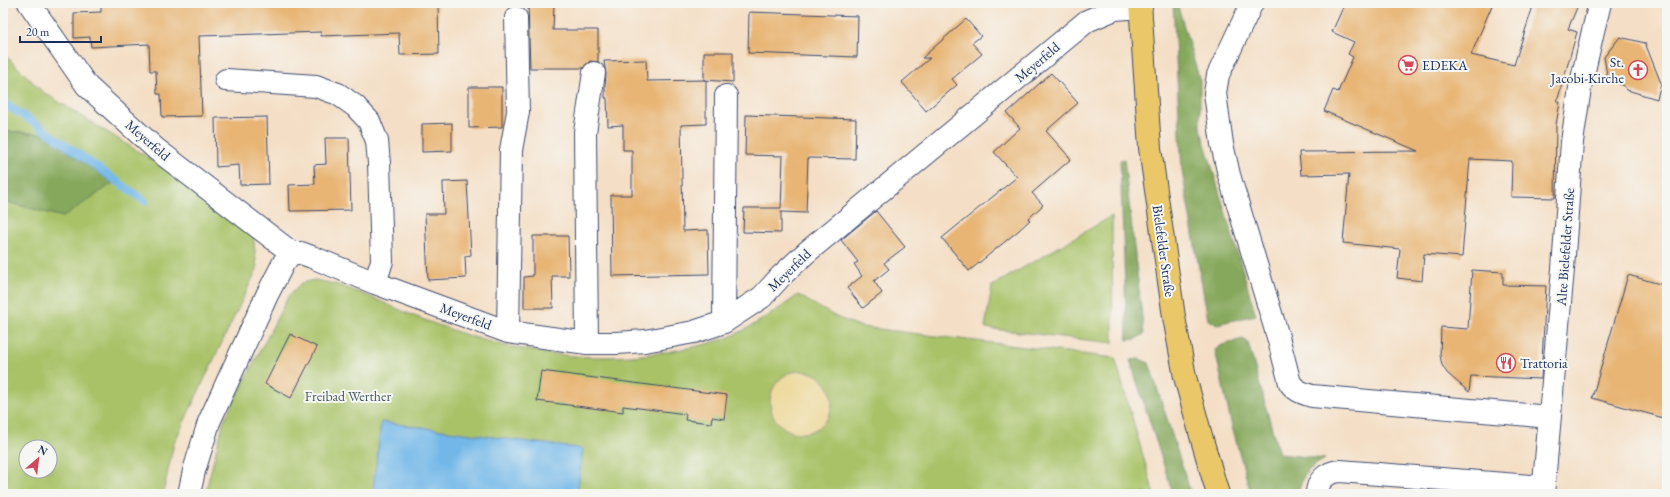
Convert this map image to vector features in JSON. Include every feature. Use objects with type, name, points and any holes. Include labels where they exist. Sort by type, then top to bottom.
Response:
[{"type":"main road","name":"Bielefelder Straße","points":[[1140,5],[1150,148],[1174,317],[1185,377],[1218,494]]},
{"type":"street","name":"Meyerfeld","points":[[29,3],[87,86],[156,149],[292,253],[301,253],[312,256],[376,283],[508,332],[587,342],[617,343],[645,341],[694,332],[724,322],[762,297],[781,276],[807,252],[1087,20],[1115,9],[1140,5]]},
{"type":"street","points":[[1252,3],[1218,75],[1215,93],[1218,123],[1229,174],[1290,383],[1294,389],[1312,396],[1550,417]]},
{"type":"street","name":"Alte Bielefelder Straße","points":[[1543,490],[1563,269],[1572,142],[1580,88],[1600,3]]},
{"type":"street","points":[[508,332],[511,150],[518,112],[516,18]]},
{"type":"street","points":[[587,342],[585,132],[594,73]]},
{"type":"street","points":[[226,80],[316,86],[338,94],[355,106],[369,121],[377,141],[379,162],[382,260],[376,283]]},
{"type":"street","points":[[724,322],[726,96]]},
{"type":"street","points":[[189,494],[194,471],[209,422],[284,262],[292,253]]},
{"type":"street","points":[[1317,494],[1319,483],[1324,477],[1332,472],[1340,471],[1543,490]]},
{"type":"green space","points":[[1173,3],[1177,3],[1200,81],[1200,127],[1256,315],[1217,324],[1208,320],[1182,171]]},
{"type":"green space","points":[[3,53],[43,92],[152,160],[253,233],[257,269],[174,443],[163,494],[3,494],[3,201],[63,217],[43,134],[3,131]]},
{"type":"green space","points":[[3,131],[43,134],[113,183],[63,217],[3,201]]},
{"type":"green space","points":[[1124,159],[1144,334],[1136,339],[1127,340],[1120,160]]},
{"type":"green space","points":[[1112,216],[1113,343],[985,328],[992,286]]},
{"type":"green space","name":"Freibad Werther","points":[[314,280],[358,292],[416,317],[479,339],[551,354],[617,357],[660,353],[708,344],[743,331],[798,295],[836,317],[862,327],[1115,358],[1154,494],[205,494],[224,420],[289,295],[301,283]]},
{"type":"green space","points":[[1243,339],[1248,343],[1279,454],[1325,459],[1310,469],[1301,482],[1298,494],[1251,494],[1232,427],[1215,350],[1222,345]]},
{"type":"green space","points":[[1139,359],[1149,363],[1191,494],[1173,494],[1130,360]]},
{"type":"sand","points":[[801,371],[818,376],[823,380],[827,385],[832,402],[827,419],[823,424],[818,428],[801,433],[784,428],[779,424],[775,419],[770,402],[775,385],[779,380],[784,376]]},
{"type":"water","points":[[381,422],[583,449],[577,494],[413,494],[373,489]]},
{"type":"building","points":[[101,3],[438,3],[439,54],[400,55],[399,33],[321,36],[321,32],[199,36],[202,116],[162,117],[161,94],[157,94],[156,71],[150,71],[149,44],[91,47],[90,37],[74,38],[74,13],[101,12]]},
{"type":"building","points":[[528,3],[554,3],[553,30],[598,30],[598,62],[590,61],[583,68],[530,68]]},
{"type":"building","points":[[1345,3],[1493,3],[1471,55],[1514,65],[1534,3],[1579,3],[1568,29],[1577,32],[1557,102],[1560,102],[1556,125],[1555,198],[1511,197],[1512,161],[1470,159],[1462,257],[1424,254],[1422,281],[1397,278],[1400,249],[1343,243],[1349,174],[1301,175],[1299,152],[1418,151],[1324,111],[1333,90],[1338,92],[1353,57],[1348,54],[1354,42],[1332,32]]},
{"type":"building","points":[[749,12],[858,16],[857,57],[748,53]]},
{"type":"building","points":[[966,19],[981,36],[972,43],[982,54],[952,79],[957,85],[926,111],[902,82],[930,58],[922,58]]},
{"type":"building","name":"St. Jacobi-Kirche","points":[[1620,37],[1645,43],[1661,83],[1657,99],[1627,90],[1623,85],[1608,81],[1604,57]]},
{"type":"building","points":[[704,52],[733,52],[733,82],[704,80]]},
{"type":"building","points":[[646,60],[647,81],[706,80],[706,124],[681,125],[683,231],[708,230],[709,274],[612,276],[611,195],[632,195],[632,150],[623,150],[623,125],[608,126],[607,98],[605,98],[606,74],[604,61]]},
{"type":"building","points":[[1051,73],[1078,103],[1046,131],[1071,159],[1032,193],[1043,205],[1028,219],[1030,220],[969,271],[942,238],[1017,177],[994,152],[1020,128],[1007,113]]},
{"type":"building","points":[[469,87],[502,87],[502,127],[469,128]]},
{"type":"building","points":[[746,115],[856,119],[855,159],[808,158],[806,213],[781,212],[781,233],[743,232],[744,208],[781,208],[783,156],[745,155]]},
{"type":"building","points":[[267,117],[269,184],[240,185],[239,165],[216,167],[215,118]]},
{"type":"building","points":[[452,123],[452,151],[422,152],[422,124]]},
{"type":"building","points":[[325,138],[349,138],[351,210],[290,211],[289,185],[315,184],[314,165],[326,164]]},
{"type":"building","points":[[467,181],[471,255],[465,256],[466,278],[428,280],[425,214],[444,214],[443,182]]},
{"type":"building","points":[[876,211],[905,247],[884,263],[889,269],[874,281],[882,293],[863,308],[847,288],[862,276],[854,264],[858,262],[841,240]]},
{"type":"building","points":[[533,236],[568,236],[569,276],[552,276],[553,308],[524,308],[524,277],[533,276]]},
{"type":"building","points":[[1472,270],[1503,272],[1503,285],[1546,286],[1541,379],[1471,376],[1469,392],[1447,373],[1442,365],[1440,355],[1441,327],[1468,329]]},
{"type":"building","points":[[1628,275],[1667,286],[1667,419],[1592,398]]},
{"type":"building","points":[[290,334],[317,347],[291,398],[265,384]]},
{"type":"building","points":[[541,371],[727,395],[724,419],[712,417],[711,423],[685,420],[686,414],[623,406],[623,412],[537,401]]},
{"type":"waterway","points":[[3,103],[33,122],[145,201]]},
{"type":"place","name":"EDEKA","points":[[1408,65]]},
{"type":"place","name":"St. Jacobi-Kirche","points":[[1638,70]]},
{"type":"place","name":"Trattoria","points":[[1506,363]]}]
